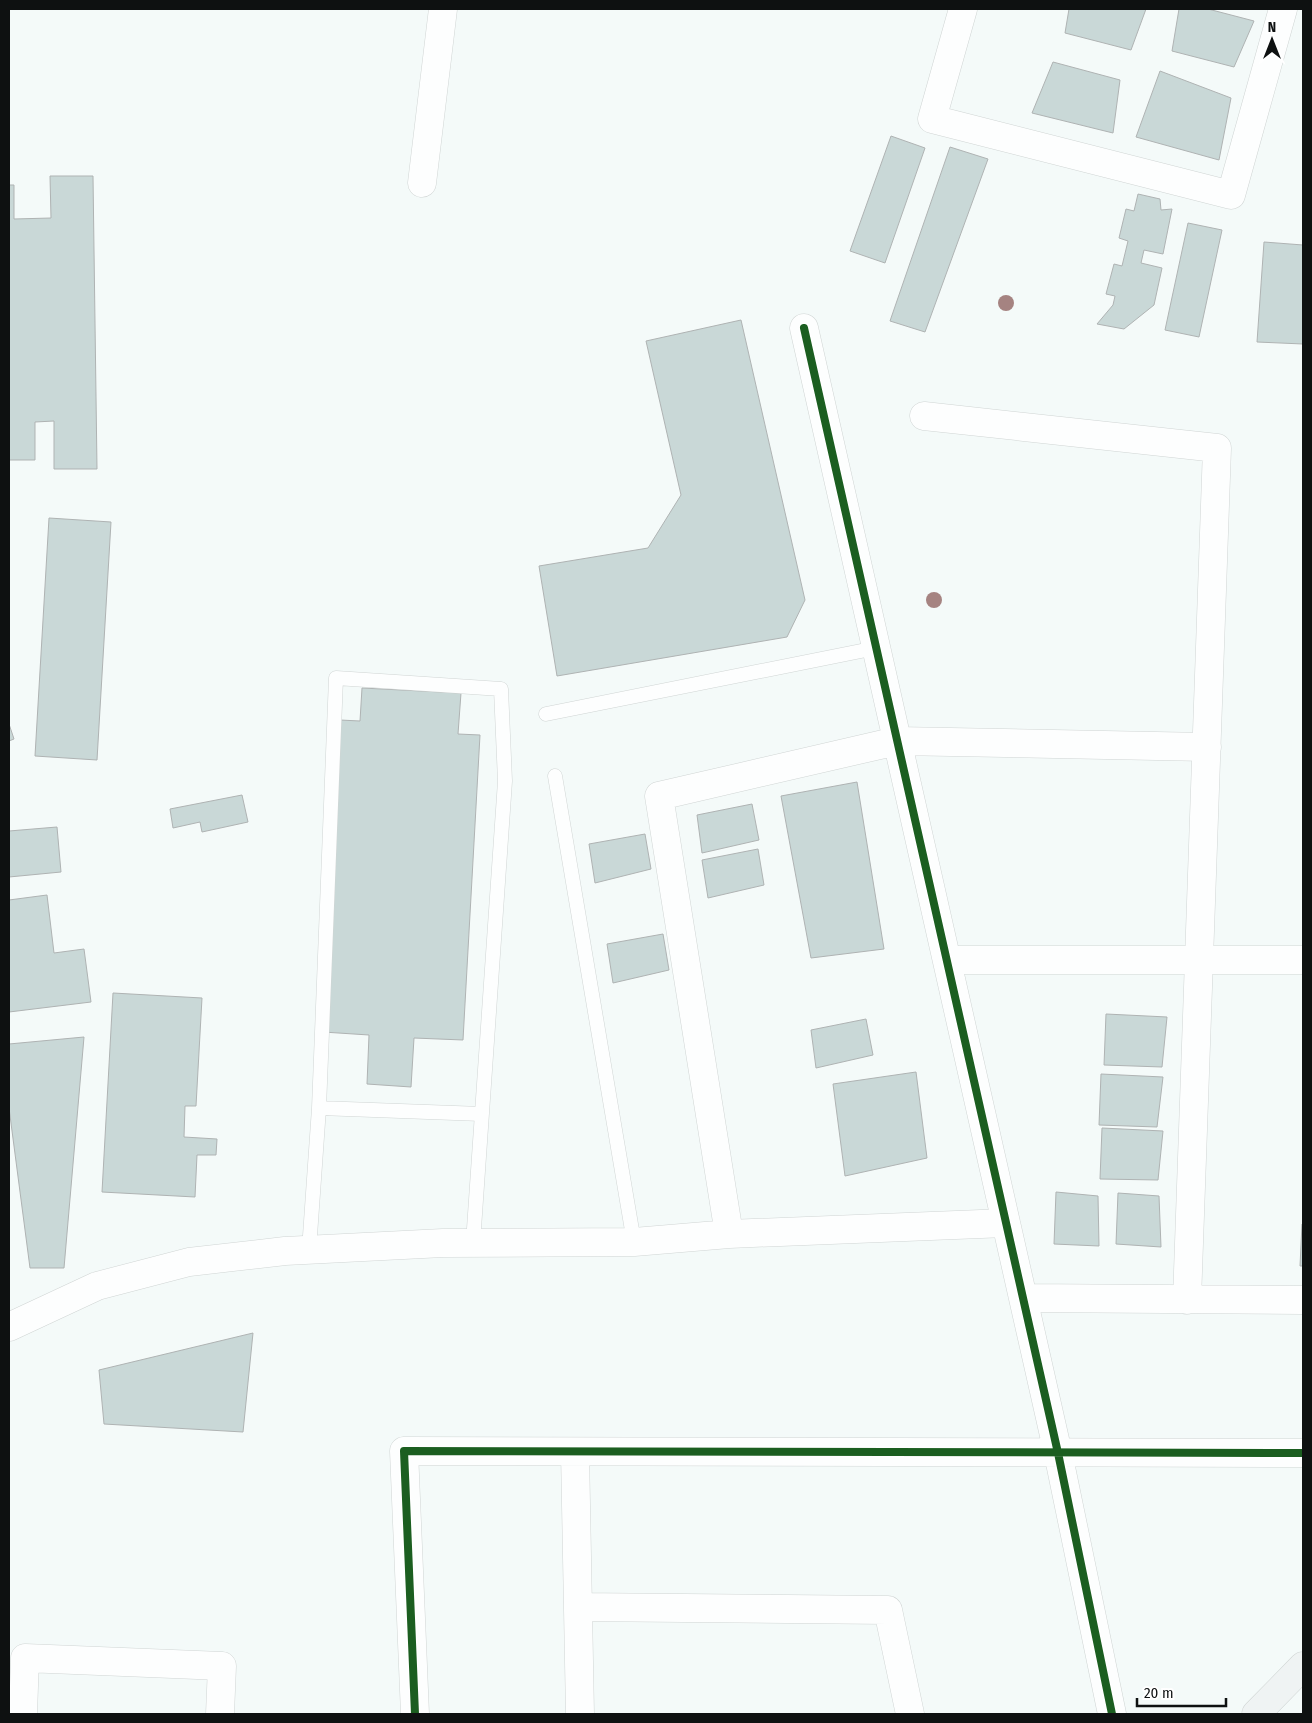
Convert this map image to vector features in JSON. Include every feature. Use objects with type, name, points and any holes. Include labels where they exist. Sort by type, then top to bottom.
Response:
[{"type":"street","points":[[422,183],[443,9]]},
{"type":"street","points":[[963,9],[932,119],[1231,195],[1283,9]]},
{"type":"street","points":[[804,328],[1058,1453],[1112,1714]]},
{"type":"street","points":[[924,416],[1217,448],[1187,1300]]},
{"type":"street","points":[[729,1234],[659,796],[897,741],[1207,747]]},
{"type":"street","points":[[947,960],[1303,960]]},
{"type":"street","points":[[9,1327],[98,1286],[189,1262],[309,1250],[473,1243],[634,1242],[729,1234],[1006,1223]]},
{"type":"street","points":[[1023,1298],[1303,1300]]},
{"type":"street","points":[[415,1714],[404,1451],[1303,1453]]},
{"type":"street","points":[[575,1452],[580,1714]]},
{"type":"street","points":[[578,1607],[888,1610],[910,1714]]},
{"type":"street","points":[[23,1714],[25,1658],[222,1666],[220,1714]]},
{"type":"street","points":[[1256,1714],[1303,1666]]},
{"type":"lane","points":[[546,714],[876,648]]},
{"type":"lane","points":[[309,1250],[319,1108],[336,678],[501,689],[505,781],[473,1243]]},
{"type":"lane","points":[[555,776],[634,1242]]},
{"type":"lane","points":[[319,1108],[482,1114]]},
{"type":"building","points":[[1069,9],[1146,9],[1131,50],[1065,33]]},
{"type":"building","points":[[1179,9],[1208,9],[1254,21],[1234,67],[1172,51]]},
{"type":"building","points":[[1053,62],[1120,80],[1113,133],[1032,113]]},
{"type":"building","points":[[1160,71],[1231,98],[1219,160],[1136,137]]},
{"type":"building","points":[[891,136],[925,148],[885,263],[850,251]]},
{"type":"building","points":[[950,147],[988,159],[925,332],[890,321]]},
{"type":"building","points":[[50,176],[93,176],[97,469],[54,469],[54,421],[35,422],[35,460],[9,460],[9,185],[14,185],[14,219],[51,218]]},
{"type":"building","points":[[1138,194],[1160,199],[1161,210],[1172,209],[1163,254],[1144,250],[1141,263],[1162,268],[1154,305],[1124,329],[1097,324],[1113,305],[1115,296],[1106,294],[1114,264],[1122,266],[1128,241],[1119,238],[1126,209],[1134,211]]},
{"type":"building","points":[[1188,223],[1222,230],[1199,337],[1165,330]]},
{"type":"building","points":[[1264,242],[1303,245],[1303,344],[1257,342]]},
{"type":"building","points":[[741,320],[805,600],[787,637],[557,676],[539,566],[648,548],[681,495],[646,341]]},
{"type":"building","points":[[49,518],[111,522],[97,760],[35,756]]},
{"type":"building","points":[[362,688],[461,693],[458,734],[480,735],[463,1040],[414,1038],[411,1087],[367,1084],[369,1035],[323,1032],[340,720],[360,721]]},
{"type":"building","points":[[9,724],[14,739],[9,741]]},
{"type":"building","points":[[857,782],[884,949],[811,958],[781,796]]},
{"type":"building","points":[[242,795],[248,822],[202,832],[200,822],[173,828],[170,809]]},
{"type":"building","points":[[752,804],[759,840],[702,853],[697,815]]},
{"type":"building","points":[[57,827],[61,872],[9,877],[9,831]]},
{"type":"building","points":[[645,834],[651,869],[595,883],[589,844]]},
{"type":"building","points":[[758,849],[764,885],[708,898],[702,860]]},
{"type":"building","points":[[47,895],[54,953],[84,949],[91,1002],[9,1012],[9,900]]},
{"type":"building","points":[[663,934],[669,970],[613,983],[607,944]]},
{"type":"building","points":[[113,993],[202,998],[196,1106],[185,1106],[184,1137],[217,1139],[216,1155],[197,1155],[195,1197],[102,1192]]},
{"type":"building","points":[[1106,1014],[1167,1017],[1162,1067],[1104,1065]]},
{"type":"building","points":[[866,1019],[873,1055],[816,1068],[811,1030]]},
{"type":"building","points":[[84,1037],[64,1268],[30,1268],[9,1108],[9,1044]]},
{"type":"building","points":[[916,1072],[927,1158],[845,1176],[833,1084]]},
{"type":"building","points":[[1101,1074],[1163,1077],[1157,1127],[1099,1125]]},
{"type":"building","points":[[1102,1128],[1163,1131],[1158,1180],[1100,1179]]},
{"type":"building","points":[[1056,1192],[1098,1196],[1099,1246],[1054,1244]]},
{"type":"building","points":[[1118,1193],[1159,1196],[1161,1247],[1116,1244]]},
{"type":"building","points":[[1302,1224],[1303,1266],[1300,1266]]},
{"type":"building","points":[[253,1333],[243,1432],[104,1424],[99,1370]]},
{"type":"cycle path","points":[[804,328],[1058,1453],[1112,1714]]},
{"type":"cycle path","points":[[415,1714],[404,1451],[1303,1453]]}]
